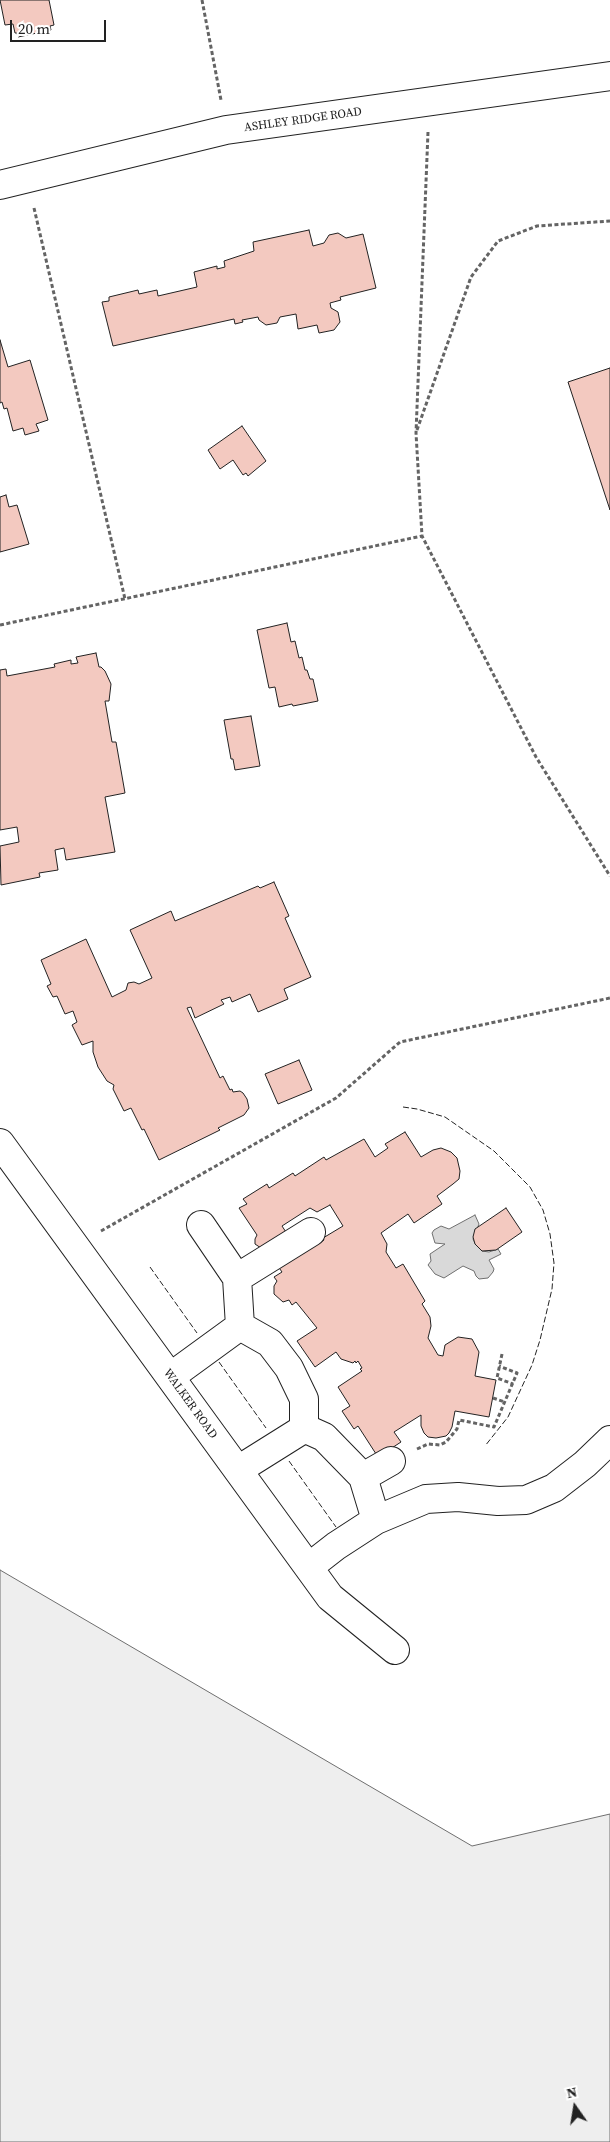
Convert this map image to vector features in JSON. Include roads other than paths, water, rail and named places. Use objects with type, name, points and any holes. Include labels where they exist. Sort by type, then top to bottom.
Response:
[{"type":"street","name":"ASHLEY RIDGE ROAD","points":[[0,185],[226,130],[610,76]]},
{"type":"street","name":"WALKER ROAD","points":[[0,1143],[330,1598],[395,1650]]},
{"type":"street","points":[[201,1225],[237,1278],[240,1326]]},
{"type":"street","points":[[237,1278],[311,1232]]},
{"type":"street","points":[[170,1377],[240,1326]]},
{"type":"street","points":[[240,1326],[270,1343],[289,1368],[304,1400],[305,1428]]},
{"type":"street","points":[[238,1470],[305,1428]]},
{"type":"street","points":[[305,1428],[324,1437],[363,1477],[376,1520]]},
{"type":"street","points":[[309,1567],[376,1520],[426,1499],[526,1500],[554,1488],[585,1464],[610,1440]]},
{"type":"street","points":[[363,1477],[392,1461]]}]
